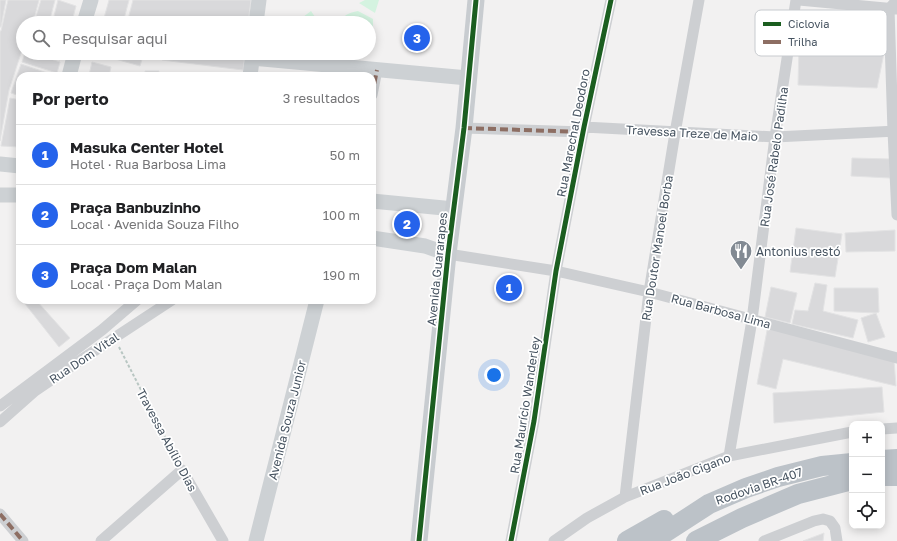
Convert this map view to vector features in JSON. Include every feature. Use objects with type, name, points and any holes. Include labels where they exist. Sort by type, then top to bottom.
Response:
[{"type":"highway","points":[[885,460],[897,460]]},
{"type":"highway","name":"Rodovia BR-407","points":[[652,541],[709,504],[746,488],[822,466],[849,463]]},
{"type":"highway","points":[[885,476],[897,476]]},
{"type":"highway","name":"Rodovia BR-407","points":[[696,541],[742,518],[798,494],[849,481]]},
{"type":"highway","points":[[627,541],[678,513],[709,504]]},
{"type":"highway","points":[[713,541],[742,518]]},
{"type":"main road","name":"Avenida Guararapes","points":[[419,541],[448,254],[464,128],[476,0]]},
{"type":"street","points":[[86,16],[91,0]]},
{"type":"street","points":[[257,16],[259,0]]},
{"type":"street","name":"Rua Marechal Deodoro","points":[[556,271],[583,130],[611,0]]},
{"type":"street","name":"Rua Doutor Manoel Borba","points":[[625,497],[649,292],[675,133],[699,0]]},
{"type":"street","points":[[798,0],[893,9]]},
{"type":"street","name":"Rua José Rabelo Padilha","points":[[796,10],[798,0]]},
{"type":"street","points":[[897,0],[893,9],[897,215]]},
{"type":"street","name":"Rua José Rabelo Padilha","points":[[729,456],[752,320],[775,137],[789,56]]},
{"type":"street","points":[[70,72],[73,60]]},
{"type":"street","points":[[250,72],[252,60]]},
{"type":"street","points":[[294,60],[377,70],[468,78]]},
{"type":"street","points":[[376,75],[377,70]]},
{"type":"street","name":"Travessa Treze de Maio","points":[[464,128],[583,130],[775,137],[895,131]]},
{"type":"street","points":[[0,164],[16,166]]},
{"type":"street","points":[[0,195],[16,195]]},
{"type":"street","points":[[376,200],[454,209]]},
{"type":"street","points":[[376,239],[425,246],[448,254]]},
{"type":"street","name":"Rua Barbosa Lima","points":[[448,254],[556,271],[649,292],[897,358]]},
{"type":"street","name":"Rua Maurício Wanderley","points":[[510,541],[534,421],[556,271]]},
{"type":"street","name":"Rua Dom Vital","points":[[0,406],[102,330],[132,304]]},
{"type":"street","name":"Rua Dom Vital","points":[[0,422],[36,392],[114,337],[166,304]]},
{"type":"street","name":"Avenida Souza Junior","points":[[256,541],[317,304]]},
{"type":"street","points":[[885,429],[897,428]]},
{"type":"street","name":"Rua João Cigano","points":[[554,541],[587,518],[625,497],[729,456],[849,433]]},
{"type":"street","points":[[107,539],[182,470]]},
{"type":"street","name":"Travessa Abílio Dias","points":[[182,470],[223,541]]},
{"type":"street","points":[[0,514],[23,541]]},
{"type":"street","points":[[764,541],[822,519],[830,521],[835,528],[837,540]]},
{"type":"green space","points":[[365,0],[379,0],[375,13],[359,3]]},
{"type":"green space","points":[[311,11],[314,16],[304,16]]},
{"type":"green space","points":[[358,11],[367,16],[345,16]]},
{"type":"building","points":[[0,0],[6,0],[1,27],[0,27]]},
{"type":"building","points":[[8,0],[39,0],[35,16],[16,16],[16,60],[19,60],[9,90],[0,141],[0,31]]},
{"type":"building","points":[[41,0],[55,0],[51,16],[36,16]]},
{"type":"building","points":[[58,0],[76,6],[73,16],[54,16]]},
{"type":"building","points":[[109,0],[129,0],[125,16],[105,16]]},
{"type":"building","points":[[133,0],[251,0],[249,16],[129,16]]},
{"type":"building","points":[[799,56],[883,56],[877,88],[798,85]]},
{"type":"building","points":[[23,60],[54,60],[60,62],[57,72],[54,72],[22,62]]},
{"type":"building","points":[[119,60],[142,60],[140,66]]},
{"type":"building","points":[[162,60],[244,60],[243,70]]},
{"type":"building","points":[[92,62],[111,67],[110,72],[90,72]]},
{"type":"building","points":[[21,64],[44,72],[18,72]]},
{"type":"building","points":[[145,71],[159,71],[159,72]]},
{"type":"building","points":[[16,78],[16,95],[11,93]]},
{"type":"building","points":[[10,98],[16,99],[16,147],[1,146]]},
{"type":"building","points":[[852,158],[890,159],[890,178],[851,176]]},
{"type":"building","points":[[796,228],[842,234],[835,277],[790,272]]},
{"type":"building","points":[[895,230],[895,251],[846,252],[845,233]]},
{"type":"building","points":[[815,283],[827,285],[823,311],[858,320],[853,338],[792,324],[795,310],[808,311]]},
{"type":"building","points":[[771,287],[797,293],[790,323],[765,317]]},
{"type":"building","points":[[834,288],[878,288],[879,312],[834,311]]},
{"type":"building","points":[[25,304],[40,304],[70,338],[59,347]]},
{"type":"building","points":[[876,313],[885,337],[868,342],[861,318]]},
{"type":"building","points":[[768,325],[894,361],[896,386],[783,359],[776,389],[757,384]]},
{"type":"building","points":[[882,387],[884,412],[774,423],[773,393]]},
{"type":"building","points":[[824,533],[823,541],[803,541]]},
{"type":"marked path","points":[[376,75],[377,70]]},
{"type":"marked path","points":[[464,128],[583,132]]},
{"type":"marked path","points":[[0,514],[23,541]]},
{"type":"cycle path","points":[[419,541],[448,254],[464,128],[476,0]]},
{"type":"cycle path","points":[[511,541],[534,421],[556,271],[584,127],[611,0]]},
{"type":"place","name":"Praça Dom Malan","points":[[417,38]]},
{"type":"place","name":"Praça Banbuzinho","points":[[407,224]]},
{"type":"place","name":"Antonius restó","points":[[741,270]]},
{"type":"place","name":"Masuka Center Hotel","points":[[509,288]]}]
